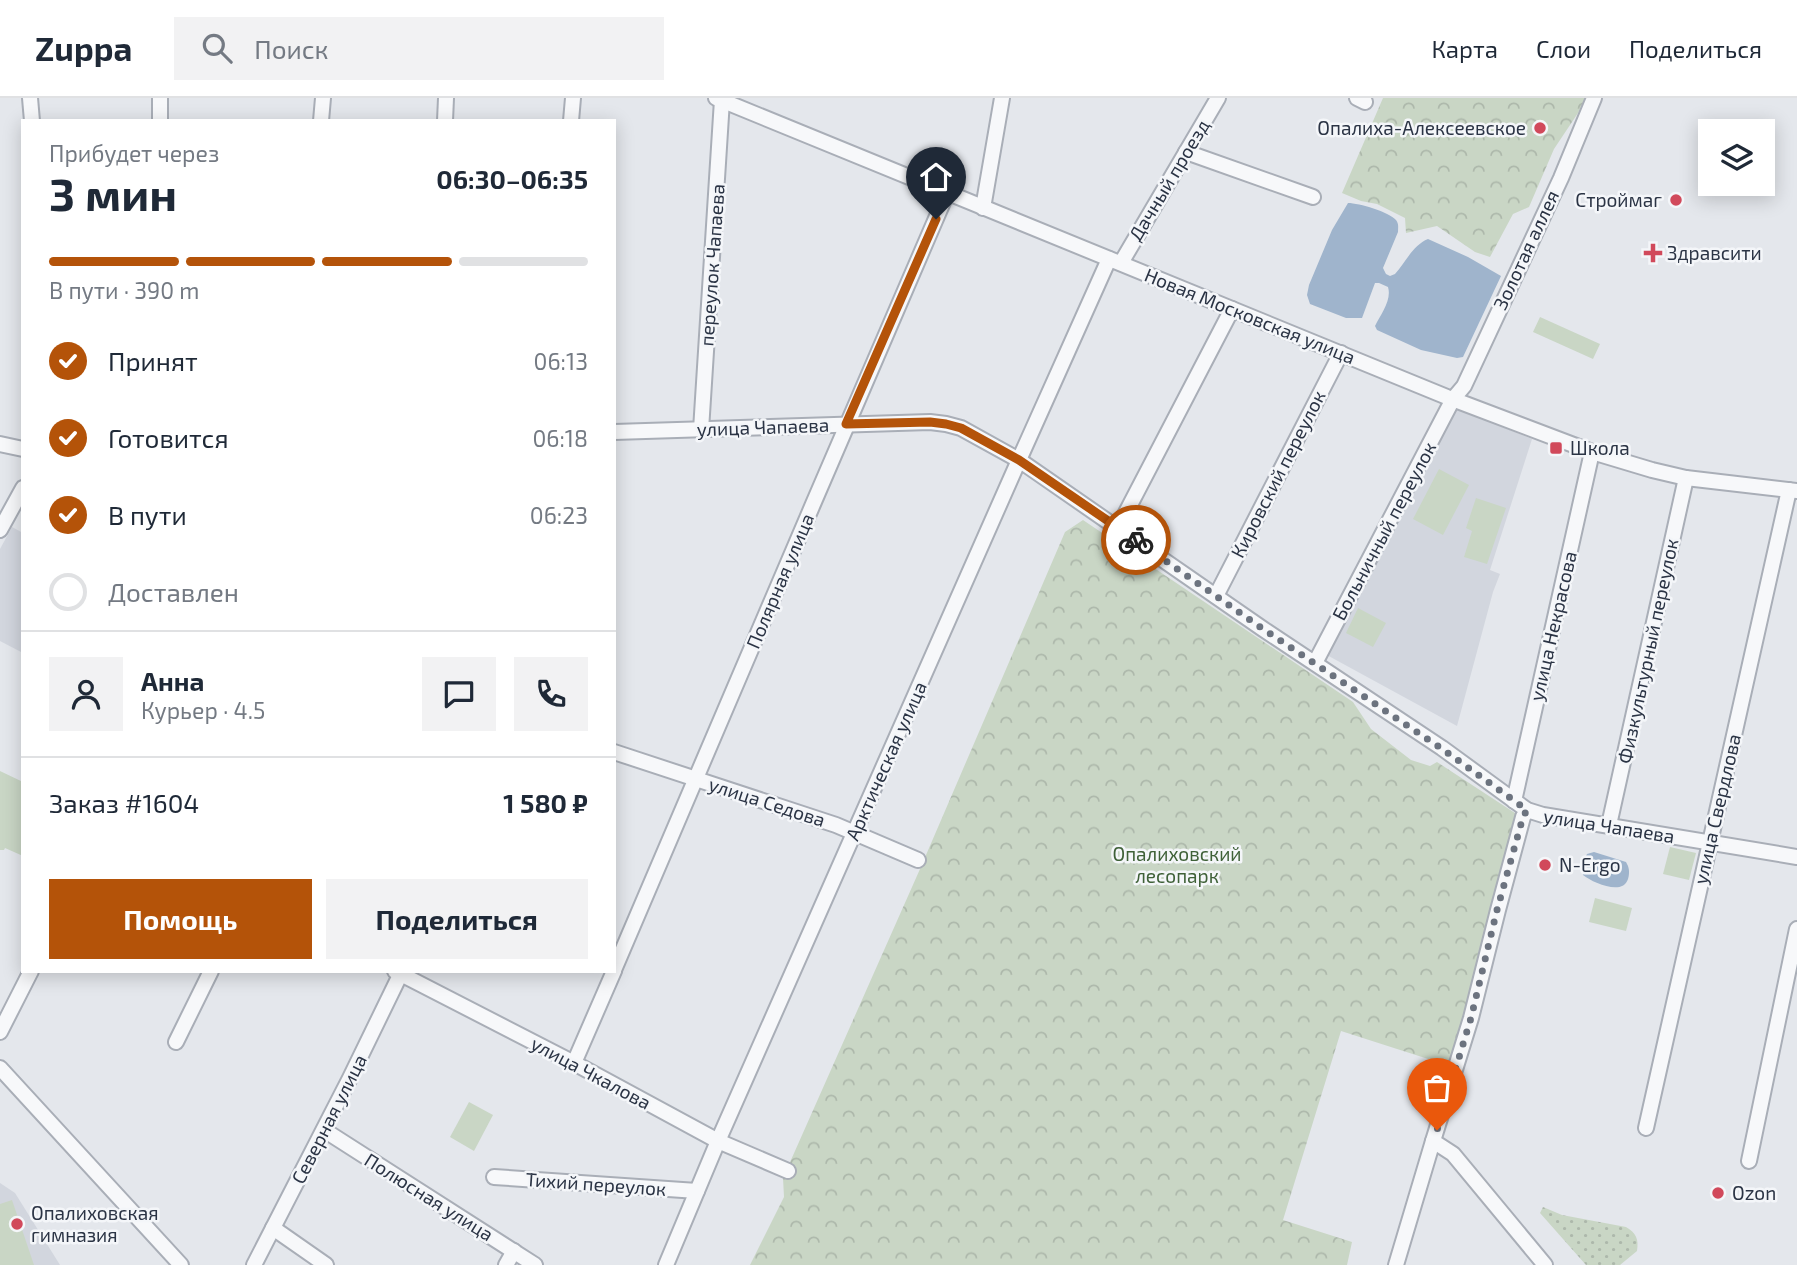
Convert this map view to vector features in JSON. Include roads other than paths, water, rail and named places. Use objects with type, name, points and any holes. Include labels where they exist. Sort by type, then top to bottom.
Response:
[{"type":"street","points":[[30,98],[32,119]]},
{"type":"street","points":[[160,98],[160,119]]},
{"type":"street","points":[[321,119],[323,98]]},
{"type":"street","points":[[445,119],[446,98]]},
{"type":"street","points":[[571,119],[573,98]]},
{"type":"street","points":[[983,208],[1002,98]]},
{"type":"street","name":"Дачный проезд","points":[[1115,261],[1218,98]]},
{"type":"street","name":"Золотая аллея","points":[[1453,399],[1464,386],[1561,178],[1594,98]]},
{"type":"street","name":"Новая Московская улица","points":[[719,99],[1453,399],[1592,452],[1686,478],[1793,491]]},
{"type":"street","name":"переулок Чапаева","points":[[701,430],[719,99]]},
{"type":"street","points":[[1186,152],[1313,197]]},
{"type":"street","name":"Полярная улица","points":[[616,966],[947,193]]},
{"type":"street","name":"Арктическая улица","points":[[666,1265],[718,1141],[1019,460],[1115,261]]},
{"type":"street","points":[[1118,527],[1232,309]]},
{"type":"street","name":"Кировский переулок","points":[[1216,596],[1341,353]]},
{"type":"street","name":"Больничный переулок","points":[[1315,663],[1453,399]]},
{"type":"street","name":"улица Чапаева","points":[[616,432],[930,422],[961,428],[1019,460],[1441,748],[1527,810],[1543,815],[1797,857]]},
{"type":"street","points":[[0,444],[21,449]]},
{"type":"street","name":"улица Некрасова","points":[[1514,801],[1592,452]]},
{"type":"street","name":"Физкультурный переулок","points":[[1609,825],[1686,478]]},
{"type":"street","name":"улица Свердлова","points":[[1646,1128],[1793,491]]},
{"type":"street","points":[[0,530],[21,492]]},
{"type":"street","name":"улица Седова","points":[[616,753],[836,825],[918,860]]},
{"type":"street","points":[[1396,1265],[1471,1018],[1497,910],[1527,810]]},
{"type":"street","points":[[1749,1161],[1797,929]]},
{"type":"street","points":[[0,1031],[30,973]]},
{"type":"street","points":[[176,1042],[210,973]]},
{"type":"street","name":"Северная улица","points":[[254,1265],[324,1130],[400,973]]},
{"type":"street","name":"улица Чкалова","points":[[402,973],[718,1141],[789,1171]]},
{"type":"street","name":"Полярная улица","points":[[574,1063],[613,973]]},
{"type":"street","points":[[0,1068],[181,1265]]},
{"type":"street","name":"Полюсная улица","points":[[324,1130],[535,1265]]},
{"type":"street","points":[[1433,1141],[1454,1154],[1545,1265]]},
{"type":"street","name":"Тихий переулок","points":[[494,1177],[697,1191]]},
{"type":"street","points":[[273,1228],[326,1265]]},
{"type":"street","points":[[506,1265],[514,1251]]},
{"type":"water","points":[[1348,203],[1381,211],[1397,221],[1398,232],[1383,268],[1390,276],[1395,274],[1418,245],[1428,239],[1501,276],[1463,357],[1421,350],[1377,330],[1375,326],[1389,292],[1388,287],[1379,283],[1375,283],[1362,318],[1346,318],[1310,304],[1307,295],[1309,285],[1332,230]]},
{"type":"water","points":[[1594,852],[1626,862],[1629,874],[1625,884],[1620,887],[1607,886],[1583,875],[1582,864],[1587,854]]},
{"type":"place","name":"Опалиха-Алексеевское","points":[[1540,128]]},
{"type":"place","name":"Строймаг","points":[[1676,200]]},
{"type":"place","name":"Здравсити","points":[[1653,253]]},
{"type":"place","name":"Школа","points":[[1556,448]]},
{"type":"place","name":"N-Ergo","points":[[1545,865]]},
{"type":"place","name":"Ozon","points":[[1718,1193]]},
{"type":"place","name":"Опалиховская гимназия","points":[[17,1224]]},
{"type":"park label","name":"Опалиховский лесопарк","points":[[1177,865]]}]
